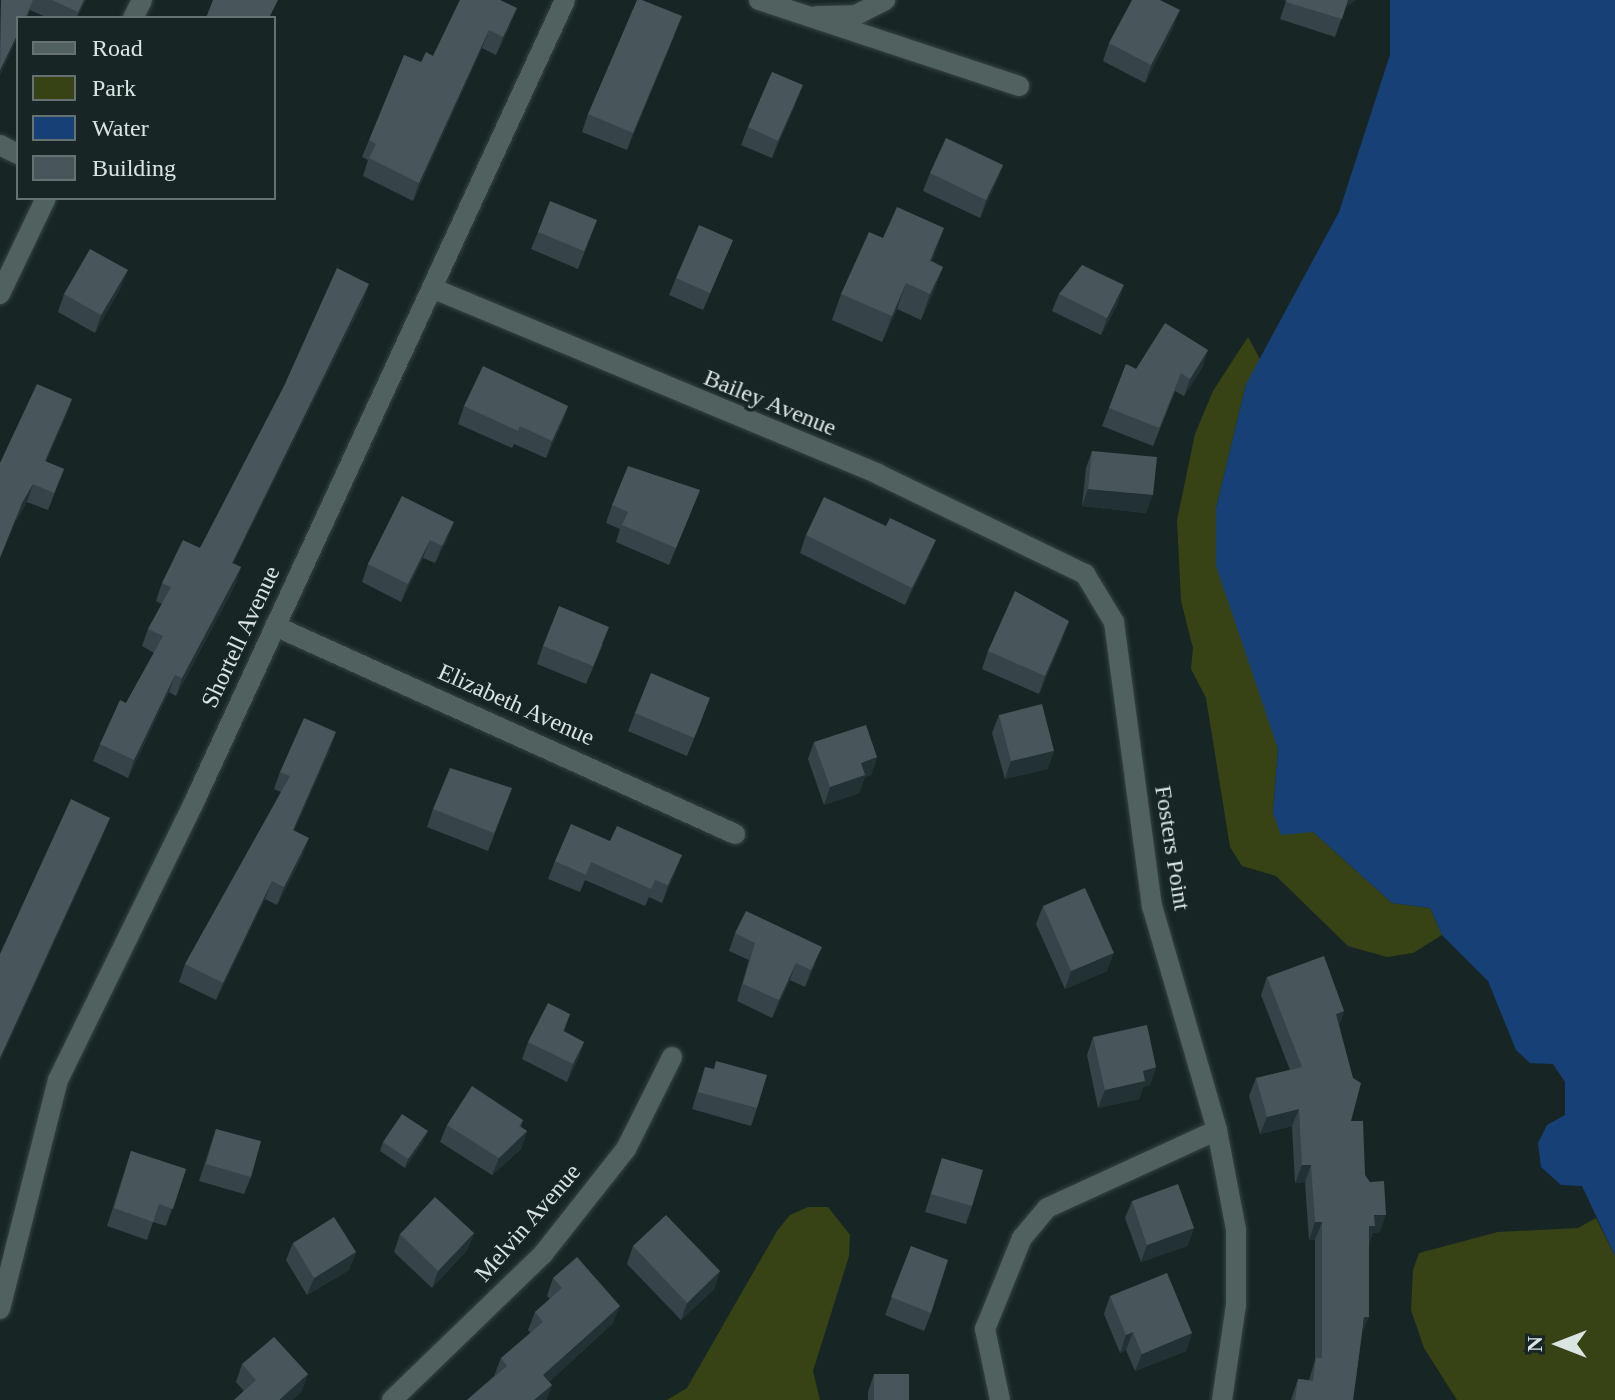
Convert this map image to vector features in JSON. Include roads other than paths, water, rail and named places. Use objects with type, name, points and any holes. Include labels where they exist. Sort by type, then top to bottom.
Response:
[{"type":"street","name":"Shortell Avenue","points":[[0,1309],[58,1080],[275,626],[565,0]]},
{"type":"street","points":[[759,0],[800,17],[1019,86]]},
{"type":"street","points":[[800,17],[856,15],[885,0]]},
{"type":"street","points":[[0,294],[45,200]]},
{"type":"street","name":"Bailey Avenue","points":[[432,288],[878,474],[1085,574]]},
{"type":"street","name":"Fosters Point","points":[[1085,574],[1114,622],[1152,906],[1217,1130],[1236,1230],[1236,1305],[1222,1400]]},
{"type":"street","name":"Elizabeth Avenue","points":[[275,626],[735,834]]},
{"type":"street","name":"Melvin Avenue","points":[[392,1400],[543,1254],[626,1149],[672,1057]]},
{"type":"street","points":[[1000,1400],[985,1329],[1022,1238],[1047,1208],[1217,1130]]},
{"type":"water","points":[[1390,0],[1615,0],[1615,1256],[1582,1186],[1561,1185],[1541,1167],[1538,1143],[1547,1125],[1565,1115],[1565,1082],[1553,1064],[1530,1063],[1516,1050],[1488,981],[1442,935],[1430,908],[1392,903],[1313,832],[1281,835],[1273,813],[1278,749],[1216,566],[1216,508],[1246,384],[1339,212],[1390,55]]}]
